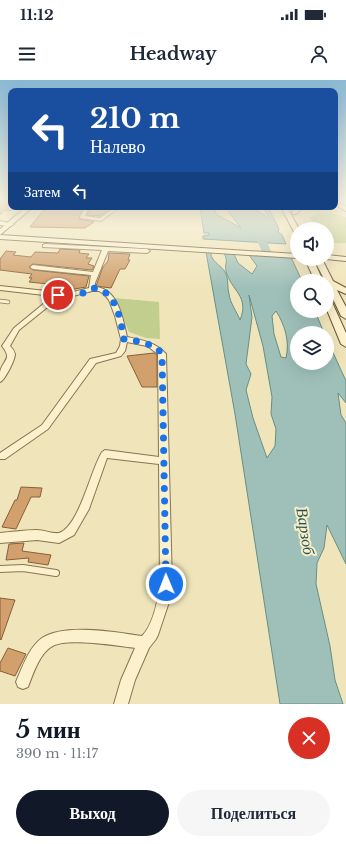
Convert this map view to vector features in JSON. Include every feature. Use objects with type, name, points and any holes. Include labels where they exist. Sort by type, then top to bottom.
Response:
[{"type":"main road","points":[[1,233],[290,255]]},
{"type":"main road","points":[[173,246],[290,251]]},
{"type":"main road","points":[[334,253],[346,254]]},
{"type":"main road","points":[[334,258],[346,259]]},
{"type":"main road","points":[[334,285],[346,291]]},
{"type":"main road","points":[[334,290],[346,316]]},
{"type":"main road","points":[[334,316],[346,344]]},
{"type":"street","points":[[45,246],[147,251]]},
{"type":"street","points":[[92,288],[91,281],[105,250]]},
{"type":"street","points":[[33,268],[94,274]]},
{"type":"street","points":[[0,288],[58,295],[81,294],[92,288],[100,290],[112,299],[119,317],[125,344],[118,354],[112,358],[93,360],[45,427],[1,456]]},
{"type":"street","points":[[0,379],[12,354],[6,346],[16,329],[58,295]]},
{"type":"street","points":[[121,704],[128,680],[144,642],[152,635],[164,599],[166,584],[162,354],[159,350],[140,342],[124,339]]},
{"type":"street","points":[[0,538],[37,535],[59,538],[70,532],[84,509],[105,454],[163,461]]},
{"type":"street","points":[[23,682],[33,661],[47,642],[62,637],[106,637],[144,642]]},
{"type":"lane","points":[[0,301],[8,302]]},
{"type":"lane","points":[[0,570],[23,568],[56,573]]},
{"type":"green space","points":[[334,230],[346,230],[346,243],[334,243]]},
{"type":"green space","points":[[114,298],[159,302],[160,339],[146,338],[129,332]]},
{"type":"water","points":[[204,230],[279,230],[278,232],[282,235],[286,244],[203,239],[203,236],[209,235],[209,233],[204,233]]},
{"type":"water","points":[[206,252],[211,252],[212,258],[225,272],[232,304],[240,320],[243,305],[239,294],[228,278],[224,253],[234,254],[238,263],[252,274],[257,266],[249,255],[290,257],[290,266],[295,266],[299,274],[290,274],[290,318],[318,318],[321,326],[290,326],[290,370],[334,370],[334,355],[346,381],[346,403],[338,393],[341,415],[346,423],[346,564],[327,525],[324,548],[317,563],[316,584],[330,646],[335,680],[343,704],[280,704],[235,414]],"holes":[[[249,295],[263,346],[272,397],[271,414],[276,429],[275,446],[267,458],[253,418],[246,390],[251,374],[246,364],[252,317]],[[276,311],[282,322],[287,340],[286,358],[281,357],[274,334],[272,316]]]},
{"type":"building","points":[[60,249],[80,250],[79,253],[89,254],[86,258],[92,258],[88,264],[94,266],[92,270],[33,264],[29,267],[33,270],[89,276],[86,287],[63,291],[67,286],[29,282],[32,278],[29,278],[32,274],[0,270],[0,259],[6,251],[16,252],[13,255],[31,257],[35,252],[58,253]]},
{"type":"building","points":[[109,253],[130,254],[128,260],[130,260],[125,269],[120,269],[111,288],[96,286],[103,267],[108,261]]},
{"type":"building","points":[[154,353],[157,355],[157,387],[142,387],[127,356]]},
{"type":"building","points":[[21,487],[42,488],[40,497],[31,497],[16,529],[2,527],[15,500],[17,500]]},
{"type":"building","points":[[24,543],[22,551],[51,555],[48,565],[28,562],[29,558],[6,560],[9,544]]},
{"type":"building","points":[[0,598],[15,600],[1,640],[0,639]]},
{"type":"building","points":[[8,648],[26,654],[15,676],[0,671],[0,663]]},
{"type":"waterway","name":"Варзоб","points":[[257,230],[275,270]]},
{"type":"route","points":[[58,295],[81,294],[92,288],[104,292],[115,304],[124,339],[140,342],[159,350],[162,354],[166,584]]}]
